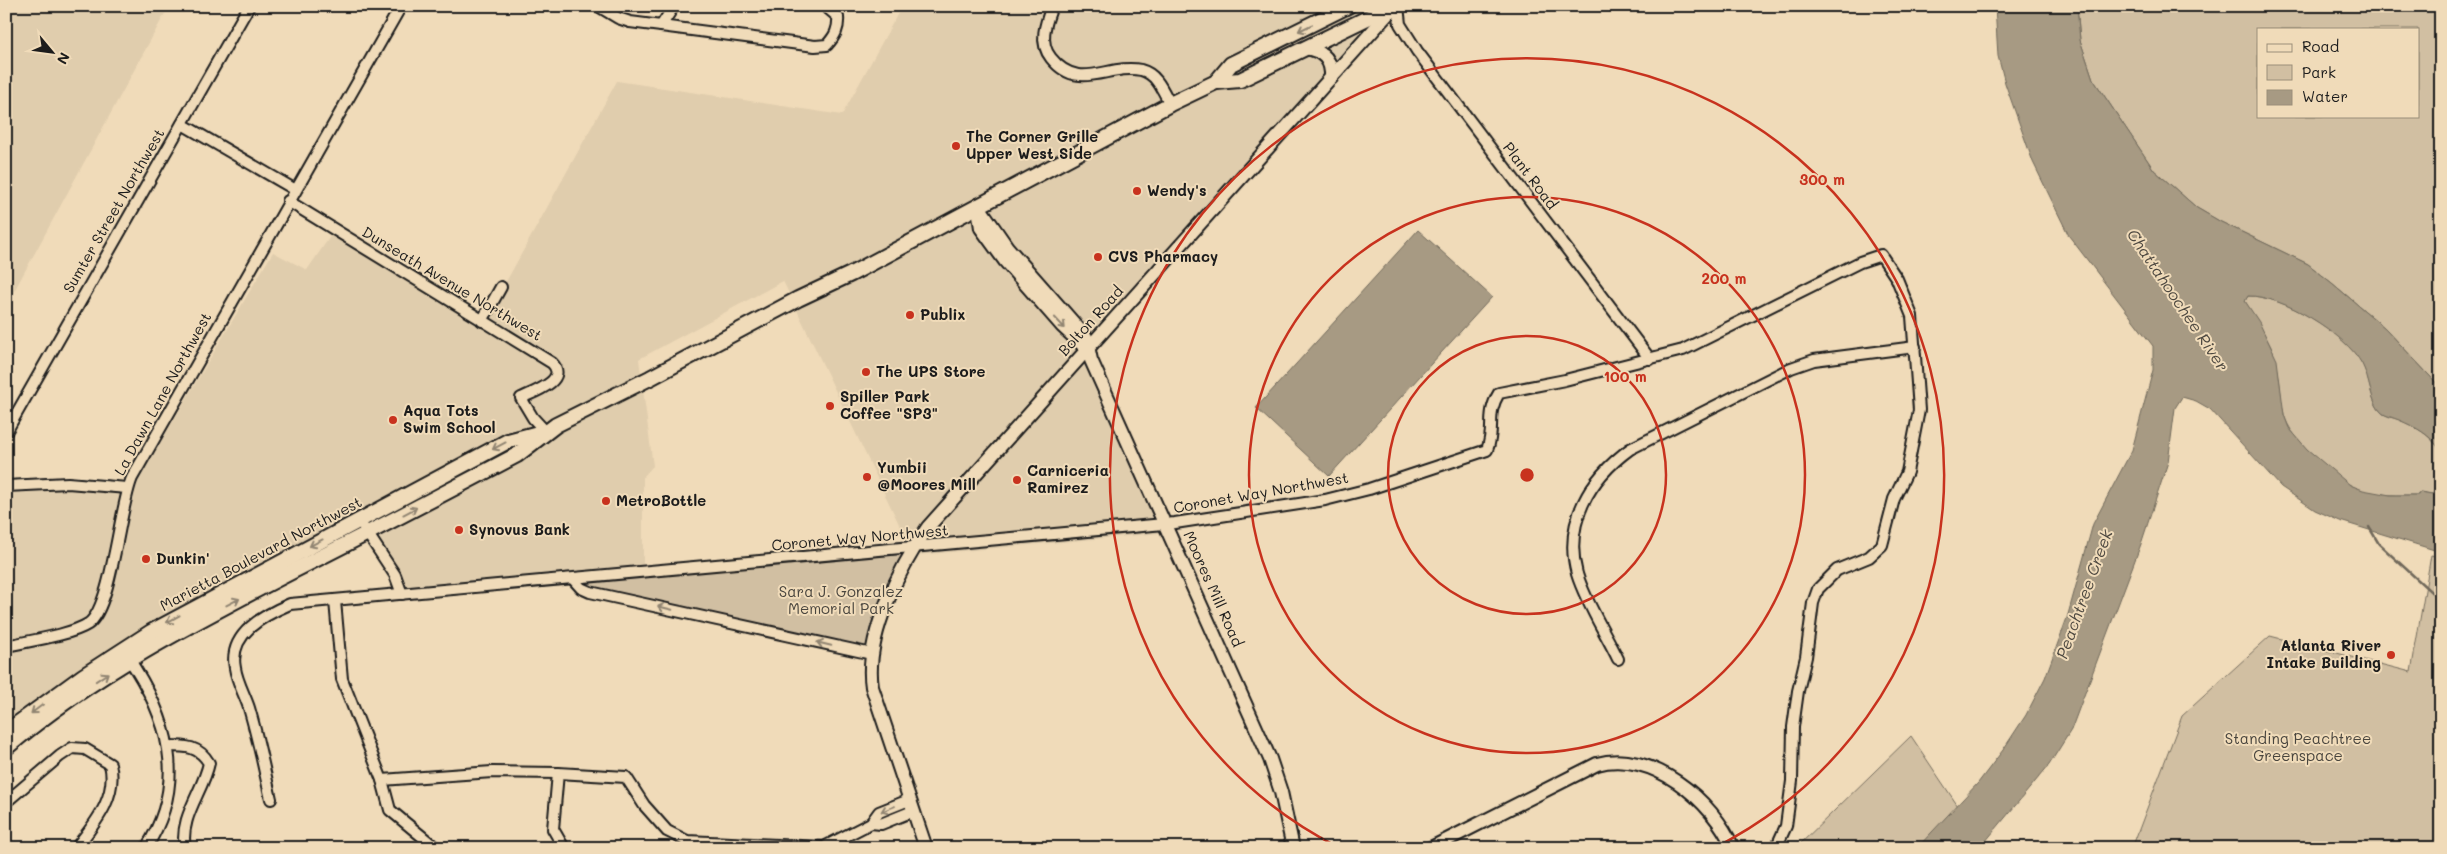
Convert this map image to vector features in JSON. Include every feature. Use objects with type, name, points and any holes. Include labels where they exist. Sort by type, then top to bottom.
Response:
[{"type":"main road","points":[[1216,82],[1231,64],[1348,6]]},
{"type":"main road","points":[[6,748],[126,654],[367,534],[516,456],[545,431],[798,299],[852,274],[1170,104],[1216,82],[1240,80],[1395,6]]},
{"type":"main road","name":"Marietta Boulevard Northwest","points":[[6,732],[193,608],[508,441],[545,431]]},
{"type":"street","name":"Sumter Street Northwest","points":[[6,432],[249,6]]},
{"type":"street","points":[[182,124],[294,189],[401,6]]},
{"type":"street","points":[[598,6],[618,18],[630,22],[815,46],[827,45],[834,37],[839,26],[838,17],[825,6]]},
{"type":"street","points":[[661,26],[674,6]]},
{"type":"street","points":[[1052,6],[1044,30],[1048,54],[1056,65],[1068,73],[1084,76],[1140,70],[1152,75],[1170,104]]},
{"type":"street","name":"Bolton Road","points":[[926,848],[872,687],[869,671],[872,654],[888,603],[914,548],[928,527],[1395,6]]},
{"type":"street","name":"Plant Road","points":[[1395,6],[1400,24],[1417,51],[1650,359]]},
{"type":"street","points":[[1306,48],[1325,56],[1332,68],[1332,78]]},
{"type":"street","name":"La Dawn Lane Northwest","points":[[6,646],[73,630],[88,624],[98,613],[102,604],[128,488],[294,189]]},
{"type":"street","name":"Dunseath Avenue Northwest","points":[[288,201],[556,367],[557,374],[554,380],[521,398],[533,418],[545,431]]},
{"type":"street","name":"Moores Mill Road","points":[[978,205],[980,228],[1005,262],[1057,320],[1087,349],[1245,700],[1272,767],[1293,848]]},
{"type":"street","name":"Coronet Way Northwest","points":[[271,799],[250,708],[235,670],[233,655],[240,638],[257,622],[270,612],[290,604],[1165,524],[1325,500],[1369,489],[1487,450],[1492,437],[1490,415],[1492,405],[1499,394],[1683,350],[1860,262],[1881,255],[1897,279],[1912,316],[1919,410],[1907,472],[1894,499],[1882,545],[1869,557],[1837,570],[1818,589],[1813,603],[1806,657],[1798,691],[1794,727],[1792,781],[1787,817],[1776,848]]},
{"type":"street","points":[[482,321],[501,287]]},
{"type":"street","points":[[1618,660],[1582,586],[1574,559],[1574,539],[1578,516],[1596,479],[1606,468],[1630,449],[1792,368],[1814,360],[1915,347]]},
{"type":"street","points":[[6,486],[68,483],[128,488]]},
{"type":"street","points":[[359,520],[395,575],[402,594]]},
{"type":"street","points":[[573,579],[581,588],[590,592],[872,654]]},
{"type":"street","points":[[335,601],[342,679],[382,780],[390,810],[436,848]]},
{"type":"street","points":[[126,654],[155,702],[168,746],[167,795],[158,827],[146,848]]},
{"type":"street","points":[[168,746],[194,748],[204,754],[209,763],[206,777],[189,810],[184,841],[186,848]]},
{"type":"street","points":[[6,802],[72,748],[86,749],[110,764],[112,775],[104,810],[76,848]]},
{"type":"street","points":[[1431,848],[1597,764],[1610,760],[1642,766],[1675,781],[1697,795],[1723,827],[1733,848]]},
{"type":"street","points":[[382,780],[492,772],[626,777],[644,805],[667,831],[690,844],[823,847],[871,824],[881,824],[911,805]]},
{"type":"street","points":[[558,773],[553,829],[564,848]]},
{"type":"shaded area","points":[[6,6],[169,6],[6,306]]},
{"type":"shaded area","points":[[902,6],[1374,6],[1370,26],[1077,347],[1162,533],[919,555],[909,545],[783,281],[639,359],[653,466],[643,477],[643,566],[405,595],[366,526],[47,719],[6,752],[6,480],[127,483],[146,467],[273,252],[307,270],[336,228],[486,318],[617,81],[842,115]]},
{"type":"green space","points":[[2077,6],[2441,6],[2441,388],[2385,328],[2308,264],[2221,222],[2197,208],[2154,170],[2093,79],[2080,40]]},
{"type":"green space","points":[[2248,296],[2262,297],[2278,302],[2312,318],[2329,329],[2355,353],[2363,365],[2373,398],[2379,410],[2383,414],[2421,431],[2440,450],[2441,490],[2432,494],[2420,492],[2418,495],[2389,495],[2361,490],[2327,469],[2304,447],[2288,424],[2284,414],[2274,355],[2245,301]]},
{"type":"green space","name":"Sara J. Gonzalez Memorial Park","points":[[914,548],[872,654],[577,584]]},
{"type":"green space","name":"Standing Peachtree Greenspace","points":[[2431,555],[2441,557],[2441,848],[2132,848],[2182,716],[2270,636],[2411,672]]},
{"type":"green space","points":[[1911,736],[1986,848],[1796,848]]},
{"type":"water","points":[[1995,6],[2077,6],[2080,40],[2093,79],[2154,170],[2197,208],[2221,222],[2308,264],[2385,328],[2441,388],[2441,451],[2423,432],[2382,413],[2375,403],[2362,364],[2354,352],[2328,329],[2312,318],[2278,302],[2262,297],[2248,296],[2245,301],[2259,322],[2277,360],[2284,415],[2289,428],[2307,449],[2350,485],[2363,490],[2390,495],[2418,495],[2420,492],[2432,494],[2441,490],[2441,552],[2340,521],[2315,510],[2281,487],[2210,409],[2196,401],[2182,397],[2175,408],[2168,462],[2141,544],[2071,730],[2049,765],[1980,848],[1917,848],[1978,783],[2003,750],[2026,715],[2045,678],[2067,618],[2093,524],[2132,450],[2153,370],[2153,346],[2069,236],[2033,162],[2005,83],[1998,56]]},
{"type":"water","points":[[1418,230],[1492,297],[1329,476],[1256,408]]},
{"type":"waterway","points":[[2369,527],[2379,544],[2441,601]]},
{"type":"place","name":"The Corner Grille Upper West Side","points":[[956,146]]},
{"type":"place","name":"Wendy's","points":[[1137,191]]},
{"type":"place","name":"CVS Pharmacy","points":[[1098,257]]},
{"type":"place","name":"Publix","points":[[910,315]]},
{"type":"place","name":"The UPS Store","points":[[866,372]]},
{"type":"place","name":"Spiller Park Coffee \"SP3\"","points":[[830,406]]},
{"type":"place","name":"Aqua Tots Swim School","points":[[393,420]]},
{"type":"place","name":"Yumbii @Moores Mill","points":[[867,477]]},
{"type":"place","name":"Carniceria Ramirez","points":[[1017,480]]},
{"type":"place","name":"MetroBottle","points":[[606,501]]},
{"type":"place","name":"Synovus Bank","points":[[459,530]]},
{"type":"place","name":"Dunkin'","points":[[146,559]]},
{"type":"place","name":"Atlanta River Intake Building","points":[[2391,655]]},
{"type":"water label","name":"Chattahoochee River","points":[[2178,300]]},
{"type":"water label","name":"Peachtree Creek","points":[[2084,594]]}]
